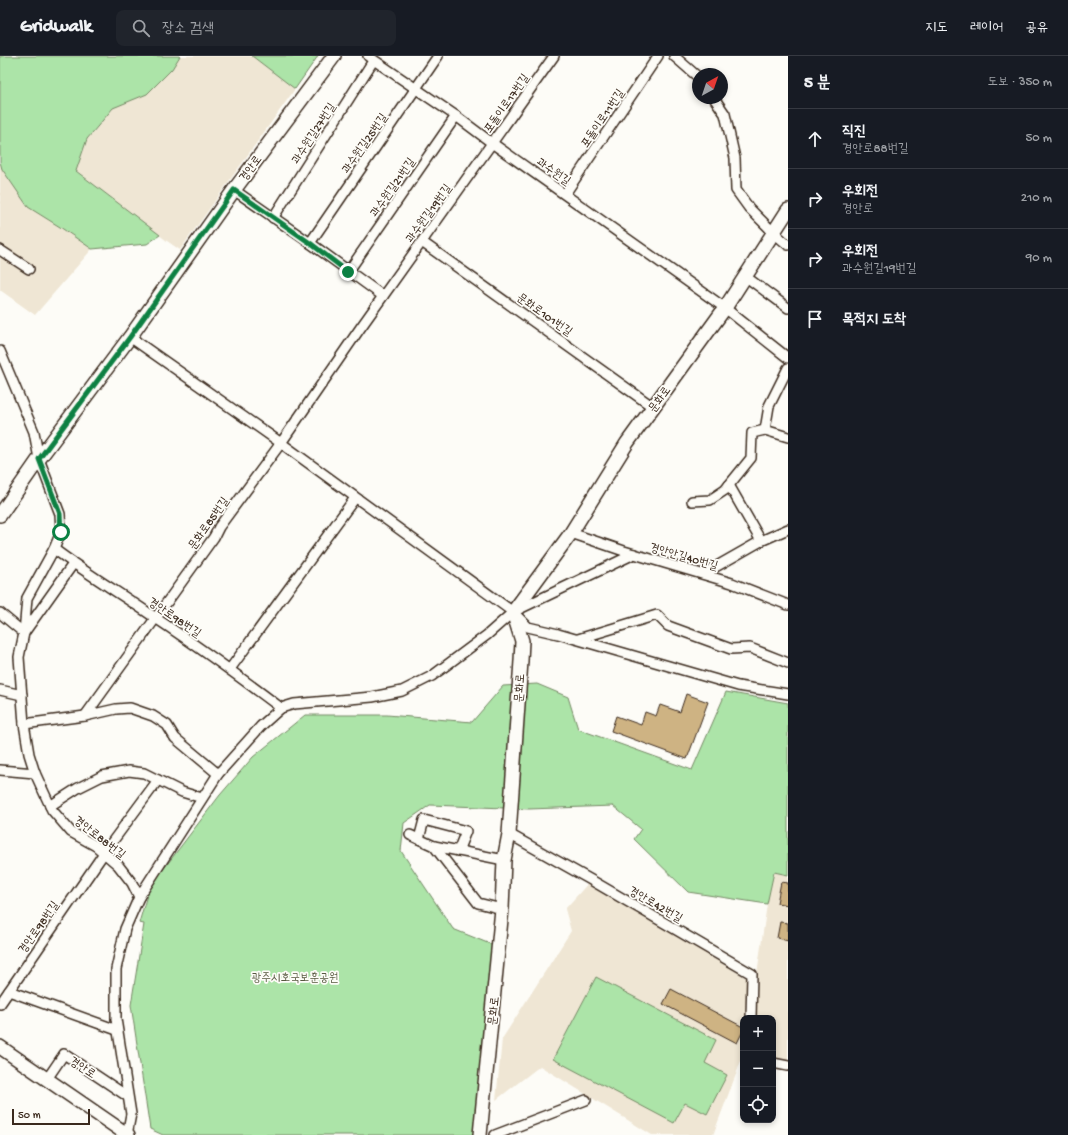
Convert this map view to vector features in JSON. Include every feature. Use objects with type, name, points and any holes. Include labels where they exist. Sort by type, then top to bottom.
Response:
[{"type":"street","name":"경안로","points":[[0,515],[39,459],[130,337],[234,190],[334,56]]},
{"type":"street","name":"과수원길25번길","points":[[310,243],[438,56]]},
{"type":"street","name":"포돌이로17번길","points":[[492,143],[554,56]]},
{"type":"street","name":"포돌이로11번길","points":[[565,194],[658,56]]},
{"type":"street","points":[[674,56],[692,72]]},
{"type":"street","name":"과수원길","points":[[370,58],[456,116],[725,308]]},
{"type":"street","name":"과수원길27번길","points":[[273,218],[370,58]]},
{"type":"street","points":[[718,104],[724,114],[735,158],[736,190],[749,208],[788,245]]},
{"type":"street","name":"과수원길21번길","points":[[348,272],[456,116]]},
{"type":"street","name":"과수원길19번길","points":[[280,443],[492,143]]},
{"type":"street","points":[[234,190],[383,296]]},
{"type":"street","name":"문화로","points":[[480,1135],[502,909],[504,860],[509,834],[522,640],[513,612],[572,533],[628,443],[653,406],[725,308],[788,210]]},
{"type":"street","name":"문화로101번길","points":[[422,242],[653,406]]},
{"type":"street","points":[[0,250],[29,269]]},
{"type":"street","points":[[745,276],[788,308]]},
{"type":"street","points":[[725,308],[787,355]]},
{"type":"street","points":[[130,337],[280,443],[513,612],[528,627],[578,639],[738,686],[788,694]]},
{"type":"street","name":"경안로88번길","points":[[0,351],[34,432],[39,459],[60,514],[61,532],[54,549],[26,598],[24,633],[19,657],[24,724],[29,754],[35,773],[52,810],[71,832],[96,846],[118,864],[132,883],[138,896]]},
{"type":"street","points":[[765,430],[769,406],[788,368]]},
{"type":"street","points":[[692,501],[710,500],[725,490],[751,458],[752,433],[765,430],[788,437]]},
{"type":"street","name":"문화로85번길","points":[[85,716],[280,443]]},
{"type":"street","points":[[729,485],[760,541]]},
{"type":"street","points":[[230,669],[355,498]]},
{"type":"street","points":[[703,574],[760,541],[788,529]]},
{"type":"street","name":"경안안길40번길","points":[[572,533],[634,554],[732,583],[788,605]]},
{"type":"street","name":"경안로98번길","points":[[54,549],[73,564],[156,618],[230,669],[281,708]]},
{"type":"street","points":[[0,1047],[127,1135],[131,1114],[116,1019],[116,969],[125,929],[138,896],[218,774],[260,726],[281,708],[294,704],[372,697],[402,691],[432,676],[487,635],[513,612],[634,554]]},
{"type":"street","points":[[0,613],[24,633],[73,564]]},
{"type":"street","points":[[578,639],[657,615],[668,626],[675,629],[731,649],[750,648],[788,663]]},
{"type":"street","points":[[0,690],[22,695]]},
{"type":"street","points":[[24,724],[85,716],[116,708],[130,708],[153,716],[167,725],[175,738],[218,774]]},
{"type":"street","points":[[0,770],[35,773]]},
{"type":"street","points":[[50,806],[78,788],[102,776],[129,771],[144,773],[182,792],[202,798]]},
{"type":"street","name":"경안로98번길","points":[[0,1004],[104,854],[158,780]]},
{"type":"street","points":[[419,839],[424,820],[466,831],[458,851]]},
{"type":"street","name":"경안로42번길","points":[[509,834],[752,974],[751,1015]]},
{"type":"street","points":[[410,835],[434,846],[504,860]]},
{"type":"street","points":[[434,846],[478,903],[502,909]]},
{"type":"street","points":[[9,991],[117,1030]]},
{"type":"street","name":"경안로","points":[[47,1080],[64,1054],[127,1096]]},
{"type":"street","points":[[776,1064],[788,1066]]},
{"type":"street","points":[[495,1135],[586,1100]]},
{"type":"shaded area","points":[[180,56],[252,56],[295,89],[180,250],[76,171],[87,139],[113,108],[147,94],[172,69]]},
{"type":"shaded area","points":[[0,162],[2,169],[28,207],[92,249],[35,315],[0,290]]},
{"type":"shaded area","points":[[774,872],[788,875],[788,1067],[776,1065],[776,1015],[756,1015],[757,974],[767,904]]},
{"type":"shaded area","points":[[591,880],[748,979],[745,1015],[740,1015],[740,1064],[713,1135],[652,1135],[540,1066],[496,1100],[502,1039],[571,931],[565,909]]},
{"type":"green space","points":[[0,56],[180,56],[172,69],[147,94],[113,108],[87,139],[76,171],[160,235],[147,244],[92,249],[28,207],[2,169],[0,162]]},
{"type":"green space","points":[[252,56],[318,56],[295,89]]},
{"type":"green space","name":"광주시호국보훈공원","points":[[537,684],[568,697],[578,729],[692,770],[726,692],[788,703],[788,875],[774,872],[767,904],[688,892],[634,839],[641,829],[613,806],[529,809],[430,805],[404,823],[401,851],[453,929],[495,946],[479,1135],[163,1135],[150,1129],[131,1005],[144,924],[139,923],[149,888],[220,795],[253,757],[305,715],[387,715],[472,722],[503,686]]},
{"type":"green space","points":[[596,977],[716,1040],[705,1063],[727,1075],[707,1114],[685,1103],[674,1123],[553,1059]]},
{"type":"building","points":[[686,694],[708,702],[687,759],[611,731],[616,716],[641,725],[645,712],[656,716],[660,705],[680,712]]},
{"type":"building","points":[[781,882],[788,883],[788,905],[777,903]]},
{"type":"building","points":[[780,922],[788,923],[788,941],[777,938]]},
{"type":"building","points":[[671,989],[740,1025],[740,1037],[737,1043],[663,1004]]},
{"type":"route","points":[[61,532],[60,514],[39,459],[130,337],[234,190],[310,243],[348,272]]}]
